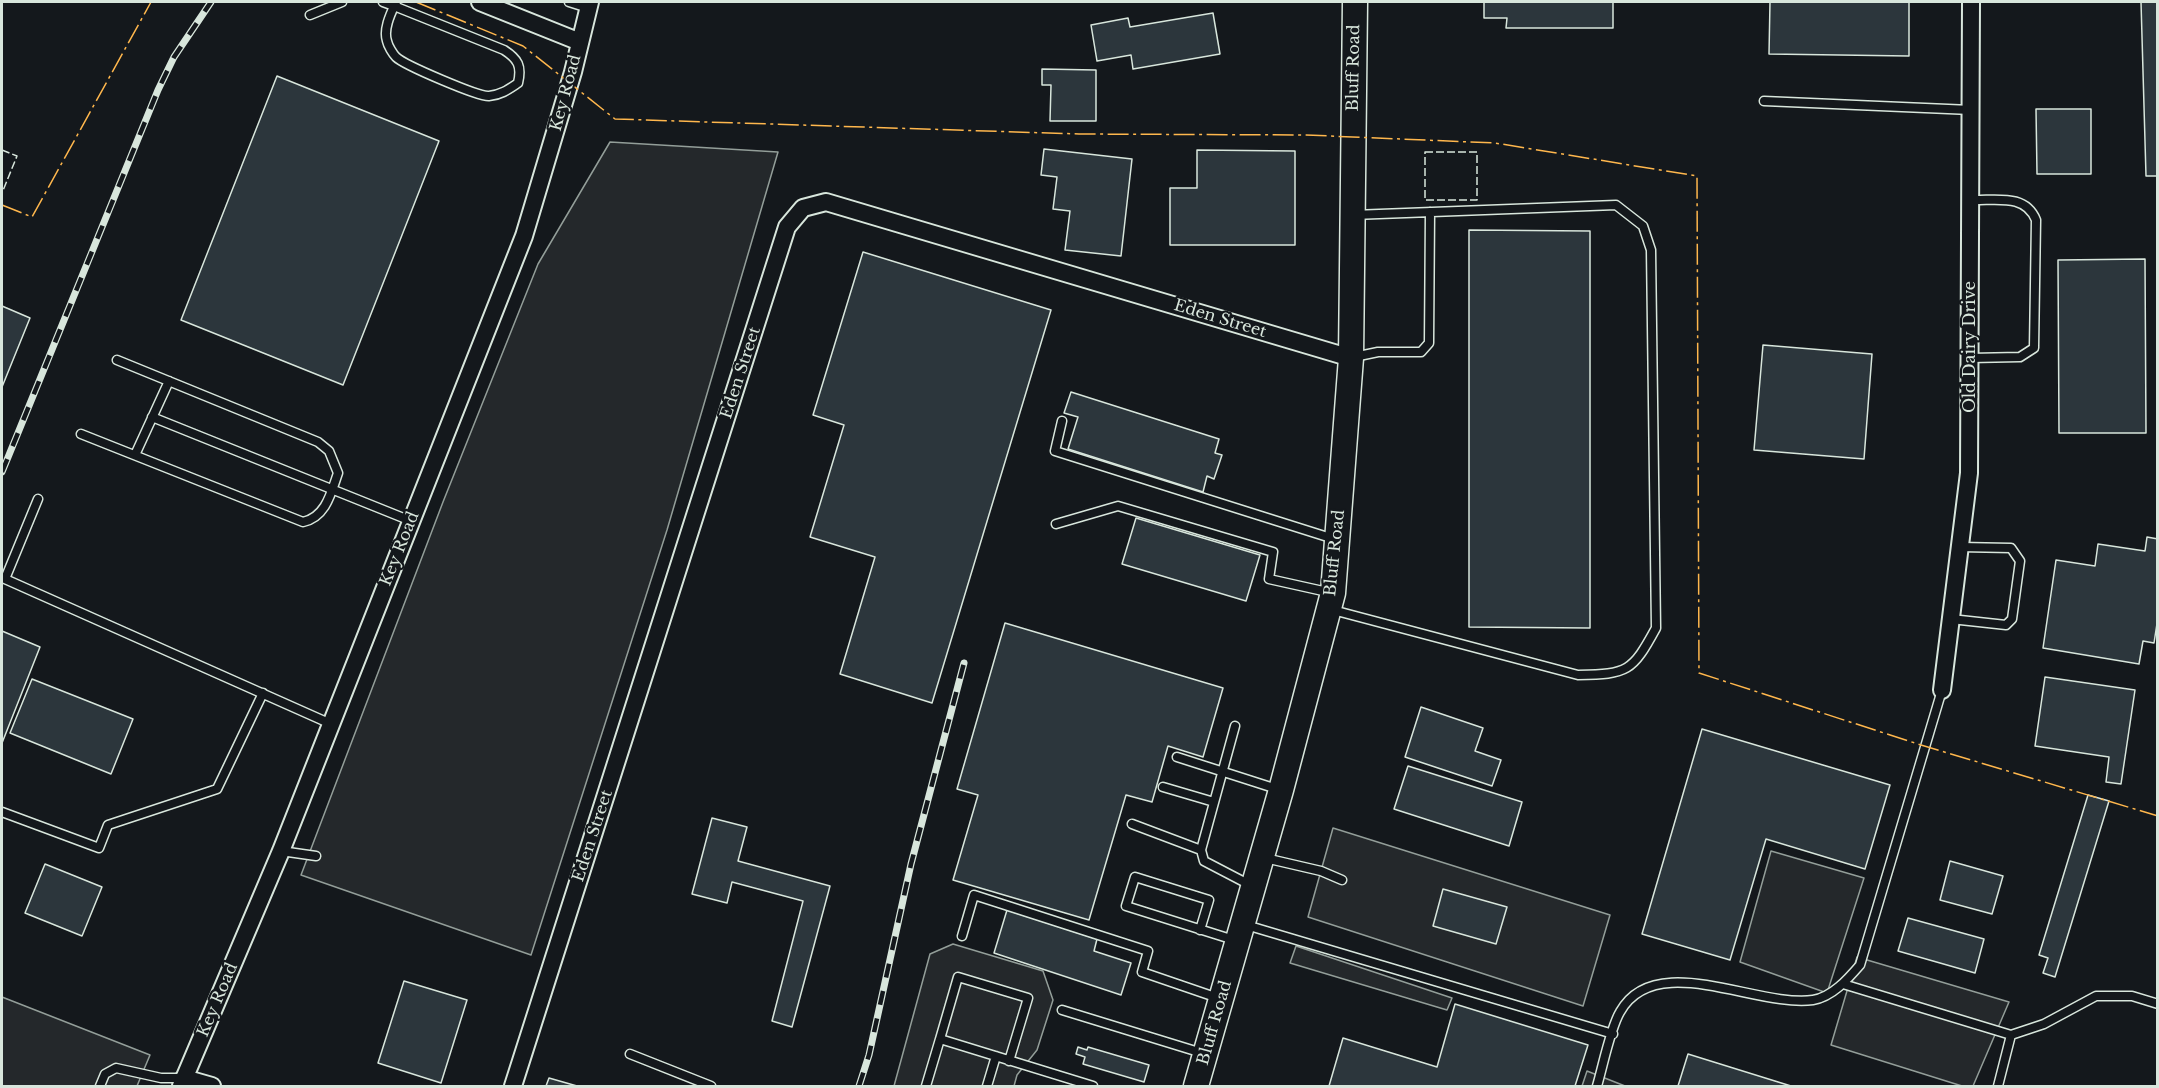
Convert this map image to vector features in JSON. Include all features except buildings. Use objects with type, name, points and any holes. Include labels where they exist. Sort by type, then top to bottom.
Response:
[{"type":"main road","name":"Bluff Road","points":[[1196,1086],[1281,790],[1331,601],[1338,540],[1351,358],[1355,2]]},
{"type":"street","points":[[480,2],[580,42]]},
{"type":"street","name":"Old Dairy Drive","points":[[1942,690],[1969,473],[1971,2]]},
{"type":"street","name":"Key Road","points":[[182,1082],[281,851],[524,236],[573,72],[589,5]]},
{"type":"street","name":"Eden Street","points":[[513,1086],[787,227],[803,208],[826,202],[1351,358]]},
{"type":"street","points":[[182,1082],[212,1086]]},
{"type":"lane","points":[[310,15],[342,2]]},
{"type":"lane","points":[[383,2],[395,4],[504,50],[517,58],[521,71],[518,83],[502,94],[486,96],[409,66],[395,57],[386,41],[387,25],[395,4]]},
{"type":"lane","points":[[569,2],[589,5]]},
{"type":"lane","points":[[1764,101],[1971,110]]},
{"type":"lane","points":[[1970,200],[2022,202],[2031,208],[2036,220],[2034,348],[2020,357],[1970,358]]},
{"type":"lane","points":[[1056,524],[1118,506],[1273,552],[1269,579],[1331,601],[1578,675],[1616,674],[1639,658],[1656,628],[1651,250],[1642,226],[1616,205],[1353,215]]},
{"type":"lane","points":[[1351,358],[1378,352],[1421,352],[1429,343],[1430,212]]},
{"type":"lane","points":[[81,434],[303,522],[314,520],[322,511],[338,473],[337,464],[330,451],[318,442],[117,360]]},
{"type":"lane","points":[[135,455],[169,381]]},
{"type":"lane","points":[[152,417],[411,521]]},
{"type":"lane","points":[[1062,421],[1054,451],[1338,540]]},
{"type":"lane","points":[[38,499],[5,579],[331,724]]},
{"type":"lane","points":[[1951,619],[2006,625],[2012,619],[2020,561],[2011,548],[1960,547]]},
{"type":"lane","points":[[1597,1086],[1620,1012],[1643,987],[1679,982],[1782,1000],[1815,1000],[1843,984],[1860,965],[1942,690]]},
{"type":"lane","points":[[2,812],[99,848],[108,825],[217,789],[262,693]]},
{"type":"lane","points":[[1235,726],[1201,850],[1204,861],[1253,886]]},
{"type":"lane","points":[[1178,757],[1281,790]]},
{"type":"lane","points":[[1163,787],[1214,802]]},
{"type":"lane","points":[[1132,824],[1201,850]]},
{"type":"lane","points":[[281,851],[316,856]]},
{"type":"lane","points":[[1262,857],[1321,870],[1341,880]]},
{"type":"lane","points":[[1200,930],[1209,900],[1135,877],[1126,906],[1200,930],[1240,932],[1613,1034]]},
{"type":"lane","points":[[962,936],[974,895],[1148,951],[1142,972],[1222,999]]},
{"type":"lane","points":[[926,1086],[958,977],[1028,998],[1009,1061]]},
{"type":"lane","points":[[1843,984],[2011,1035],[2044,1024],[2096,996],[2132,996],[2157,1004]]},
{"type":"lane","points":[[1062,1010],[1206,1054]]},
{"type":"lane","points":[[1998,1086],[2011,1035]]},
{"type":"lane","points":[[940,1039],[1078,1084],[1093,1086]]},
{"type":"lane","points":[[630,1054],[711,1086]]},
{"type":"lane","points":[[987,1086],[996,1056]]},
{"type":"lane","points":[[100,1086],[105,1074],[116,1068],[182,1082]]},
{"type":"shaded area","points":[[610,142],[778,152],[667,530],[531,955],[301,875],[443,502],[538,264]]},
{"type":"shaded area","points":[[1333,828],[1610,915],[1583,1006],[1308,917]]},
{"type":"shaded area","points":[[1771,851],[1864,878],[1827,993],[1740,962]]},
{"type":"shaded area","points":[[953,944],[1043,971],[1053,1000],[1037,1050],[1017,1075],[1014,1086],[894,1086],[930,954]]},
{"type":"shaded area","points":[[1296,946],[1452,998],[1447,1010],[1290,963]]},
{"type":"shaded area","points":[[1857,957],[2009,1002],[1973,1086],[1962,1086],[1831,1045]]},
{"type":"shaded area","points":[[2,997],[150,1055],[137,1086],[2,1086]]},
{"type":"shaded area","points":[[1587,1071],[1625,1086],[1582,1086]]},
{"type":"railway","points":[[2,472],[158,90],[174,57],[211,2]]},
{"type":"railway","points":[[859,1086],[869,1055],[911,864],[964,663]]},
{"type":"fence","points":[[2,150],[17,156],[2,193]]},
{"type":"fence","points":[[1425,152],[1477,152],[1477,200],[1425,200],[1425,152]]},
{"type":"power","points":[[2,205],[32,217],[151,2]]},
{"type":"power","points":[[416,2],[523,46],[615,119],[1079,134],[1306,135],[1495,143],[1697,176],[1699,673],[1921,745],[2158,816]]}]
